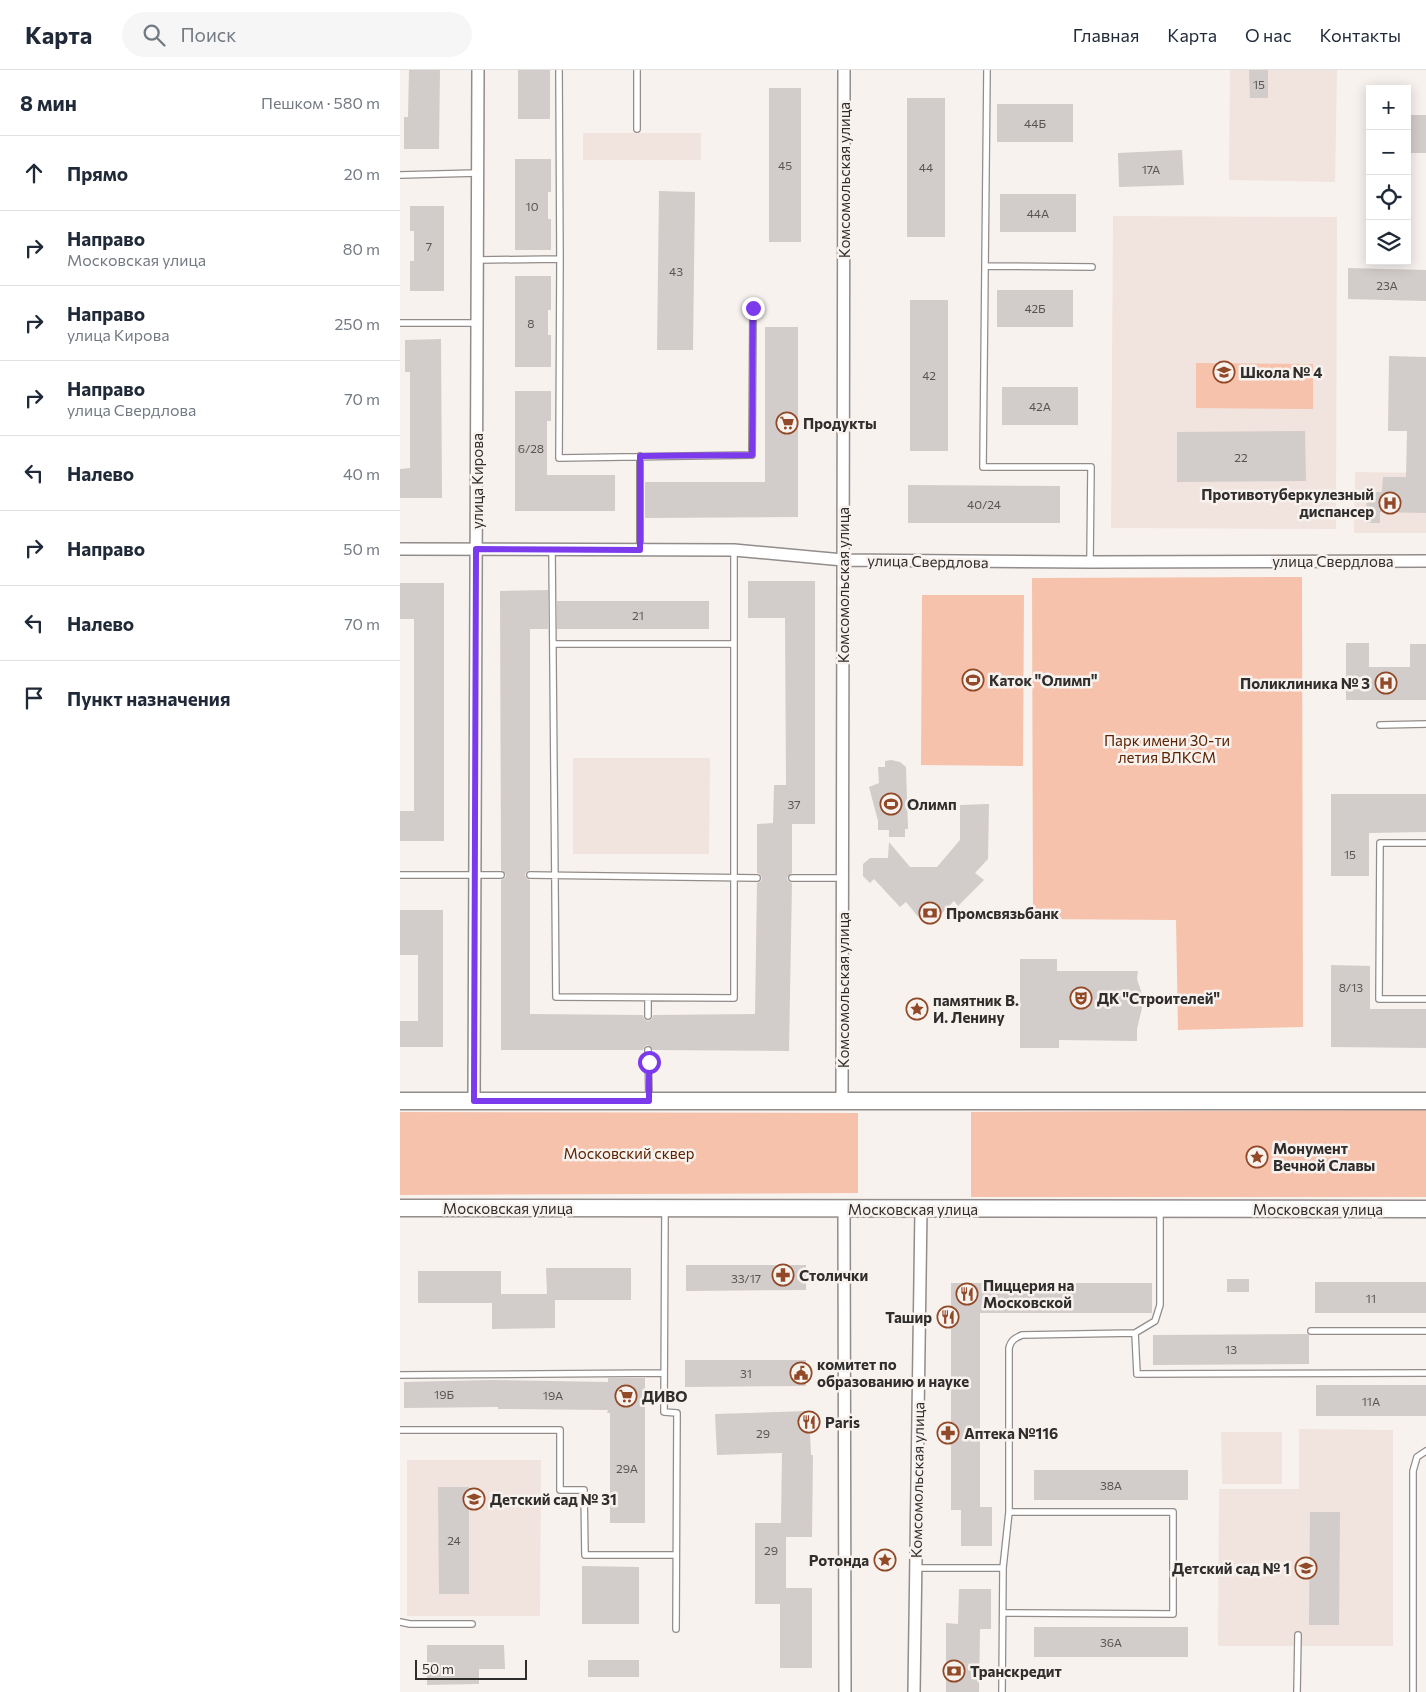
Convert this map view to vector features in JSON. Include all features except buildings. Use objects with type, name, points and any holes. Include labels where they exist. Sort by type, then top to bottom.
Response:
[{"type":"main road","points":[[400,1101],[1426,1101]]},
{"type":"main road","name":"Московская улица","points":[[400,1208],[1426,1209]]},
{"type":"street","name":"улица Кирова","points":[[474,1101],[478,70]]},
{"type":"street","name":"Комсомольская улица","points":[[842,1101],[844,70]]},
{"type":"street","name":"улица Свердлова","points":[[400,549],[734,550],[843,560],[1090,562],[1426,561]]},
{"type":"street","points":[[844,1208],[845,1692]]},
{"type":"street","name":"Комсомольская улица","points":[[914,1692],[920,1208]]},
{"type":"lane","points":[[559,70],[559,458],[752,455],[753,308]]},
{"type":"lane","points":[[637,129],[638,70]]},
{"type":"lane","points":[[987,70],[983,467],[1091,467],[1090,562]]},
{"type":"lane","points":[[400,175],[478,173]]},
{"type":"lane","points":[[478,260],[560,260]]},
{"type":"lane","points":[[985,266],[1092,266]]},
{"type":"lane","points":[[400,323],[478,323]]},
{"type":"lane","points":[[640,456],[640,550]]},
{"type":"lane","points":[[552,550],[556,997],[648,998],[734,998],[734,550]]},
{"type":"lane","points":[[553,644],[734,644]]},
{"type":"lane","points":[[1380,725],[1426,724]]},
{"type":"lane","points":[[1426,843],[1380,843],[1379,990],[1379,999],[1426,999]]},
{"type":"lane","points":[[400,875],[501,875]]},
{"type":"lane","points":[[530,875],[757,878]]},
{"type":"lane","points":[[792,878],[843,878]]},
{"type":"lane","points":[[648,998],[648,1016]]},
{"type":"lane","points":[[648,1050],[649,1101]]},
{"type":"lane","points":[[665,1208],[664,1412],[677,1413],[676,1629]]},
{"type":"lane","points":[[1002,1692],[1003,1568],[1008,1512],[1008,1348],[1014,1338],[1022,1335],[1135,1333],[1155,1321],[1160,1304],[1160,1209]]},
{"type":"lane","points":[[1312,1331],[1426,1331]]},
{"type":"lane","points":[[1135,1333],[1137,1374],[1426,1374]]},
{"type":"lane","points":[[400,1375],[664,1373]]},
{"type":"lane","points":[[400,1430],[560,1430],[560,1490],[584,1490],[585,1555],[676,1556]]},
{"type":"lane","points":[[1413,1692],[1413,1472],[1417,1457],[1426,1451]]},
{"type":"lane","points":[[1004,1613],[1173,1614],[1173,1512],[1008,1512]]},
{"type":"lane","points":[[916,1568],[1003,1568]]},
{"type":"lane","points":[[400,1622],[410,1624],[472,1624]]},
{"type":"lane","points":[[1297,1692],[1298,1635]]},
{"type":"shaded area","points":[[1230,70],[1337,70],[1335,182],[1229,180]]},
{"type":"shaded area","points":[[583,133],[701,133],[701,160],[583,160]]},
{"type":"shaded area","name":"Школа № 4","points":[[1113,216],[1337,217],[1336,529],[1111,528]]},
{"type":"shaded area","name":"Противотуберкулезный диспансер","points":[[1355,472],[1426,473],[1426,533],[1354,533]]},
{"type":"shaded area","points":[[573,758],[710,758],[709,854],[573,854]]},
{"type":"shaded area","name":"Детский сад № 1","points":[[1299,1429],[1393,1430],[1393,1646],[1218,1646],[1219,1489],[1299,1489]]},
{"type":"shaded area","points":[[1221,1432],[1282,1432],[1282,1484],[1222,1484]]},
{"type":"shaded area","name":"Детский сад № 31","points":[[407,1460],[541,1460],[540,1616],[407,1616]]},
{"type":"green space","points":[[1196,363],[1313,364],[1313,409],[1196,408]]},
{"type":"green space","name":"Парк имени 30-ти летия ВЛКСМ","points":[[1302,577],[1303,1027],[1178,1030],[1176,920],[1033,919],[1032,578]]},
{"type":"green space","name":"Каток \"Олимп\"","points":[[922,595],[1024,595],[1023,766],[921,765]]},
{"type":"green space","points":[[1426,1110],[1426,1197],[971,1197],[971,1112]]},
{"type":"green space","name":"Московский сквер","points":[[400,1112],[858,1113],[858,1193],[400,1195]]},
{"type":"place","name":"Школа № 4","points":[[1224,372]]},
{"type":"place","name":"Продукты","points":[[787,423]]},
{"type":"place","name":"Противотуберкулезный диспансер","points":[[1390,503]]},
{"type":"place","name":"Каток \"Олимп\"","points":[[973,680]]},
{"type":"place","name":"Поликлиника № 3","points":[[1386,683]]},
{"type":"place","name":"Олимп","points":[[891,804]]},
{"type":"place","name":"Промсвязьбанк","points":[[930,913]]},
{"type":"place","name":"ДК \"Строителей\"","points":[[1081,998]]},
{"type":"place","name":"памятник В. И. Ленину","points":[[917,1009]]},
{"type":"place","name":"Монумент Вечной Славы","points":[[1257,1157]]},
{"type":"place","name":"Столички","points":[[783,1275]]},
{"type":"place","name":"Пиццерия на Московской","points":[[967,1294]]},
{"type":"place","name":"Ташир","points":[[948,1317]]},
{"type":"place","name":"комитет по образованию и науке","points":[[801,1373]]},
{"type":"place","name":"ДИВО","points":[[626,1396]]},
{"type":"place","name":"Paris","points":[[809,1422]]},
{"type":"place","name":"Аптека №116","points":[[948,1433]]},
{"type":"place","name":"Детский сад № 31","points":[[474,1499]]},
{"type":"place","name":"Ротонда","points":[[885,1560]]},
{"type":"place","name":"Детский сад № 1","points":[[1306,1568]]},
{"type":"place","name":"Транскредит","points":[[954,1671]]},
{"type":"route","points":[[649,1062],[649,1101],[474,1101],[476,549],[640,550],[640,456],[752,455],[753,308]]}]
